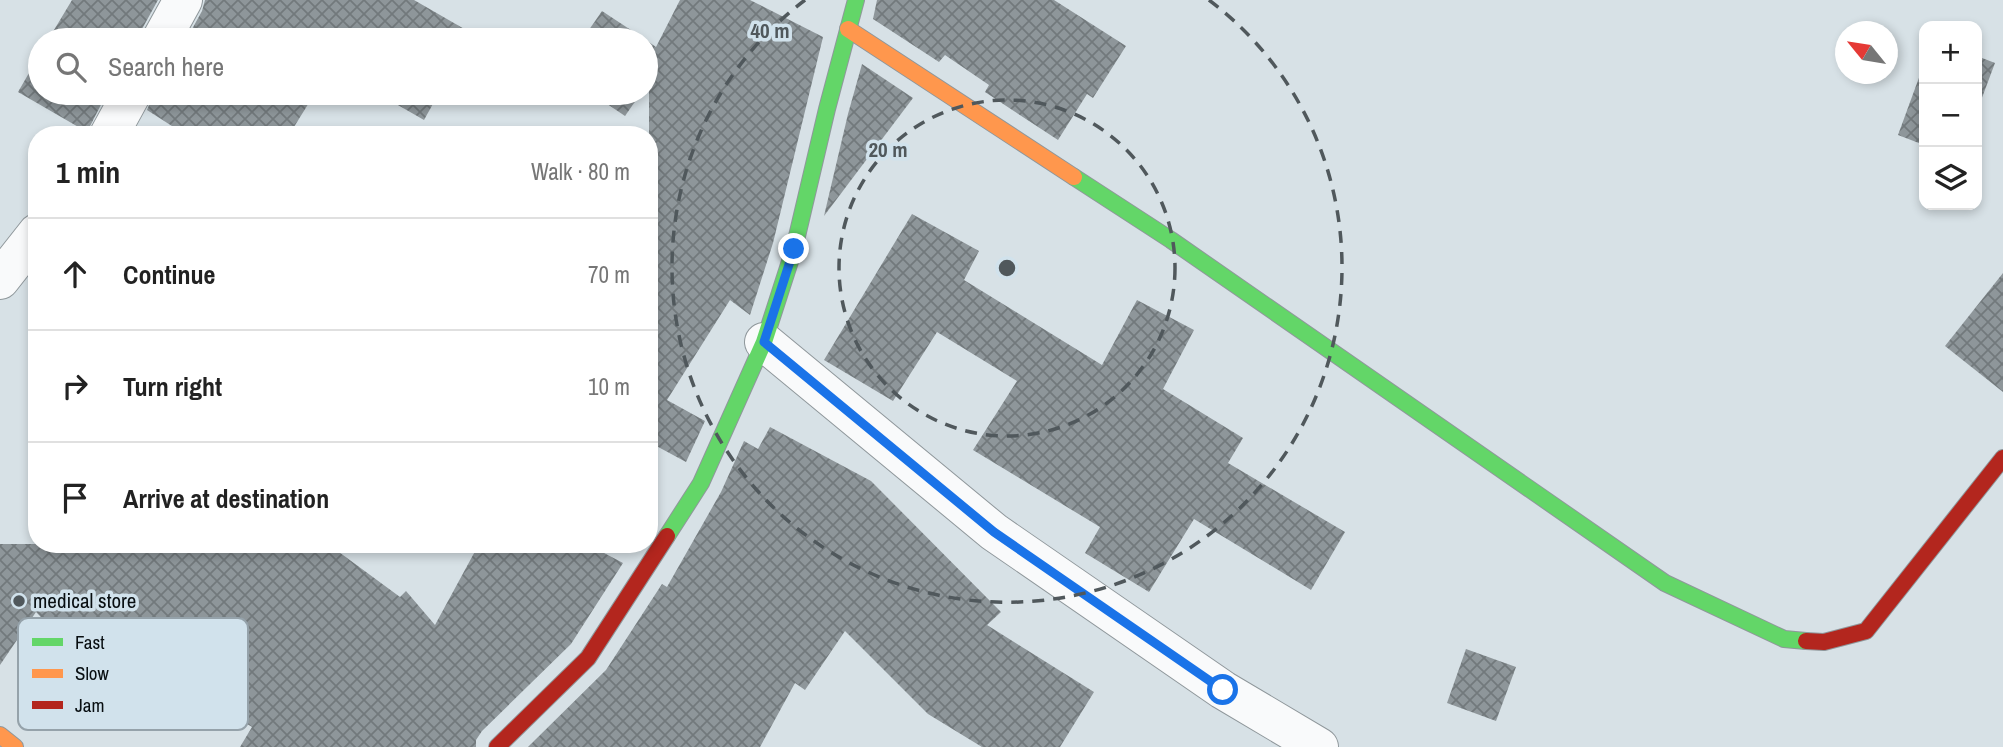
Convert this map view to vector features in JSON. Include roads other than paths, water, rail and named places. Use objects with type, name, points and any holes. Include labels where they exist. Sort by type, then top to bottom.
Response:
[{"type":"street","points":[[168,28],[183,0]]},
{"type":"street","points":[[658,550],[701,483],[764,342],[794,249],[856,0]]},
{"type":"street","points":[[848,29],[1171,240],[1665,583],[1784,639],[1824,642],[1866,631],[2003,458]]},
{"type":"street","points":[[114,126],[125,105]]},
{"type":"street","points":[[0,280],[28,244]]},
{"type":"street","points":[[764,342],[994,532],[1223,690],[1320,747]]},
{"type":"street","points":[[497,747],[588,658],[656,553]]},
{"type":"street","points":[[0,735],[15,747]]},
{"type":"place","name":"medical store","points":[[19,601]]}]
